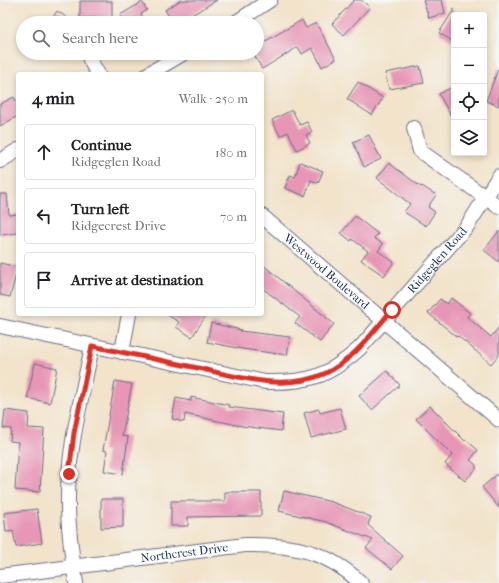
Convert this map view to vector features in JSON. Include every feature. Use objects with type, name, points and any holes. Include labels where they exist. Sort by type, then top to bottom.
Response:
[{"type":"street","points":[[246,16],[270,0]]},
{"type":"street","points":[[90,60],[97,72]]},
{"type":"street","points":[[156,72],[174,60]]},
{"type":"street","points":[[414,128],[420,151],[499,207]]},
{"type":"street","points":[[0,161],[16,153]]},
{"type":"street","name":"Ridgeglen Road","points":[[0,326],[265,382],[306,380],[325,374],[343,363],[360,348],[468,225],[499,176]]},
{"type":"street","name":"Westwood Boulevard","points":[[264,218],[382,322],[499,420]]},
{"type":"street","points":[[122,352],[129,316]]},
{"type":"street","points":[[76,583],[68,509],[69,474],[74,433],[92,346]]},
{"type":"street","name":"Northcrest Drive","points":[[0,576],[74,568],[245,545],[269,544],[289,546],[310,551],[350,573],[361,583]]},
{"type":"building","points":[[181,0],[217,0],[190,16],[169,16],[165,10]]},
{"type":"building","points":[[354,0],[361,0],[370,7],[344,35],[332,24]]},
{"type":"building","points":[[423,0],[442,0],[445,13],[429,18]]},
{"type":"building","points":[[80,1],[112,1],[112,16],[80,16]]},
{"type":"building","points":[[142,2],[147,10],[141,14],[142,16],[120,15]]},
{"type":"building","points":[[57,11],[64,16],[54,16]]},
{"type":"building","points":[[451,14],[451,40],[439,33]]},
{"type":"building","points":[[302,20],[306,28],[316,23],[336,59],[322,67],[312,48],[302,54],[298,47],[262,69],[257,60],[264,60],[264,42]]},
{"type":"building","points":[[420,66],[424,83],[389,89],[385,73]]},
{"type":"building","points":[[499,69],[499,106],[487,101]]},
{"type":"building","points":[[358,82],[383,98],[372,115],[347,99]]},
{"type":"building","points":[[451,88],[451,116],[439,94]]},
{"type":"building","points":[[14,97],[16,101],[16,117],[0,126],[0,104]]},
{"type":"building","points":[[292,110],[300,125],[307,122],[312,132],[306,135],[310,143],[297,150],[288,132],[280,136],[272,120]]},
{"type":"building","points":[[369,135],[381,159],[364,167],[353,142]]},
{"type":"building","points":[[300,162],[323,171],[318,183],[311,180],[305,196],[285,188],[290,175],[295,177]]},
{"type":"building","points":[[389,163],[421,187],[422,186],[436,195],[428,207],[435,212],[426,226],[404,212],[410,204],[377,178]]},
{"type":"building","points":[[0,194],[7,194],[9,215],[16,214],[16,233],[0,235]]},
{"type":"building","points":[[355,216],[378,234],[374,238],[383,244],[378,251],[394,262],[384,276],[361,260],[368,251],[341,233]]},
{"type":"building","points":[[499,231],[499,262],[484,250]]},
{"type":"building","points":[[0,263],[16,267],[16,274],[10,297],[0,295]]},
{"type":"building","points":[[264,266],[334,324],[320,342],[295,323],[300,317],[264,290]]},
{"type":"building","points":[[451,298],[470,313],[467,317],[491,337],[499,327],[499,355],[491,364],[428,313],[440,299],[447,304]]},
{"type":"building","points":[[169,316],[206,316],[192,337],[176,327],[179,322]]},
{"type":"building","points":[[211,323],[241,330],[240,331],[290,337],[287,355],[242,349],[207,342]]},
{"type":"building","points":[[35,363],[57,368],[50,403],[27,398]]},
{"type":"building","points":[[387,371],[400,385],[372,410],[359,396]]},
{"type":"building","points":[[115,381],[132,384],[122,436],[128,437],[123,474],[104,471],[107,451],[103,450]]},
{"type":"building","points":[[191,397],[229,405],[229,407],[283,414],[281,431],[242,426],[185,414],[184,422],[172,419],[176,398],[191,401]]},
{"type":"building","points":[[430,406],[465,441],[466,440],[478,450],[470,460],[476,465],[476,469],[465,481],[445,464],[452,455],[416,419]]},
{"type":"building","points":[[340,408],[346,429],[311,438],[304,413],[319,409],[320,413]]},
{"type":"building","points":[[5,410],[29,413],[28,428],[44,429],[40,492],[15,490],[18,442],[10,441],[11,429],[3,428]]},
{"type":"building","points":[[499,473],[499,508],[482,487]]},
{"type":"building","points":[[284,491],[332,502],[371,517],[368,525],[403,556],[392,569],[366,548],[373,540],[326,522],[279,511]]},
{"type":"building","points":[[225,492],[261,492],[261,516],[188,517],[188,526],[171,526],[171,501],[225,501]]},
{"type":"building","points":[[101,499],[123,499],[123,527],[101,528]]},
{"type":"building","points":[[37,509],[42,543],[16,547],[13,531],[6,532],[4,513]]},
{"type":"route","points":[[69,474],[74,433],[92,346],[265,382],[306,380],[325,374],[343,363],[360,348],[392,310]]}]
